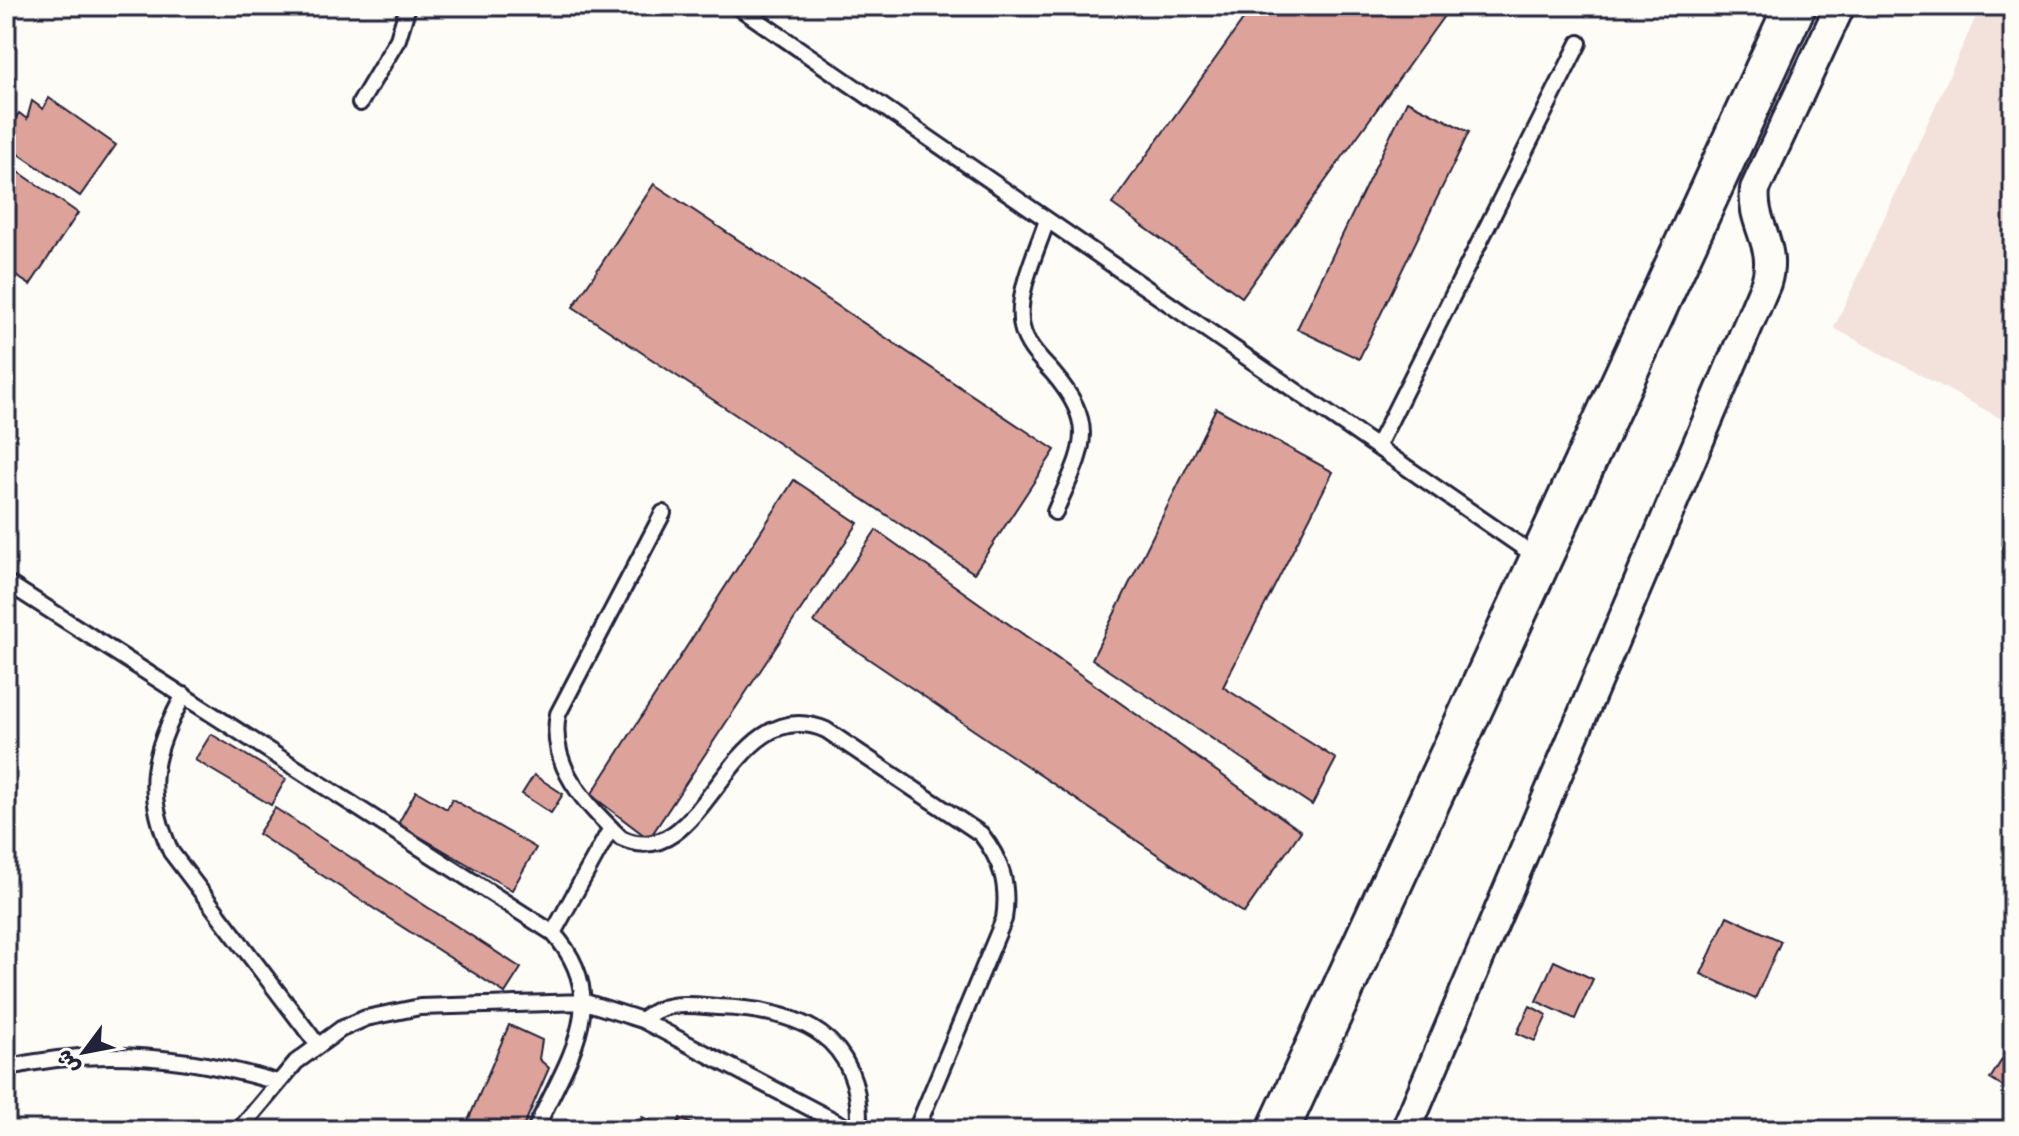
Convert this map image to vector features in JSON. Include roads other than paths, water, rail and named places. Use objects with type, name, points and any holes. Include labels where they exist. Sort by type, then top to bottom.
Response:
[{"type":"street","points":[[1278,1130],[1795,6]]},
{"type":"street","points":[[1406,1130],[1766,283],[1771,258],[1755,211],[1755,189],[1840,6]]},
{"type":"lane","points":[[360,103],[398,39],[408,6]]},
{"type":"lane","points":[[737,6],[1542,560]]},
{"type":"lane","points":[[1377,447],[1579,43]]},
{"type":"lane","points":[[1047,220],[1023,297],[1022,326],[1037,355],[1078,408],[1083,426],[1083,446],[1055,512]]},
{"type":"lane","points":[[663,513],[564,699],[555,730],[559,763],[611,828],[634,845],[658,844],[669,839],[758,740],[779,725],[810,723],[826,730],[981,834],[996,857],[1006,883],[1004,919],[916,1130]]},
{"type":"lane","points":[[6,582],[553,933],[569,951],[580,974],[585,1002],[582,1026],[535,1130]]},
{"type":"lane","points":[[184,695],[164,731],[156,755],[153,780],[161,829],[171,852],[317,1044]]},
{"type":"lane","points":[[553,933],[611,828]]},
{"type":"lane","points":[[239,1130],[277,1082],[317,1044],[341,1029],[392,1011],[585,1002],[642,1020],[852,1130]]},
{"type":"lane","points":[[642,1020],[650,1012],[674,1004],[760,1009],[800,1021],[818,1032],[846,1063],[860,1103],[859,1130]]},
{"type":"lane","points":[[6,1068],[69,1058],[125,1056],[182,1059],[277,1082]]}]
